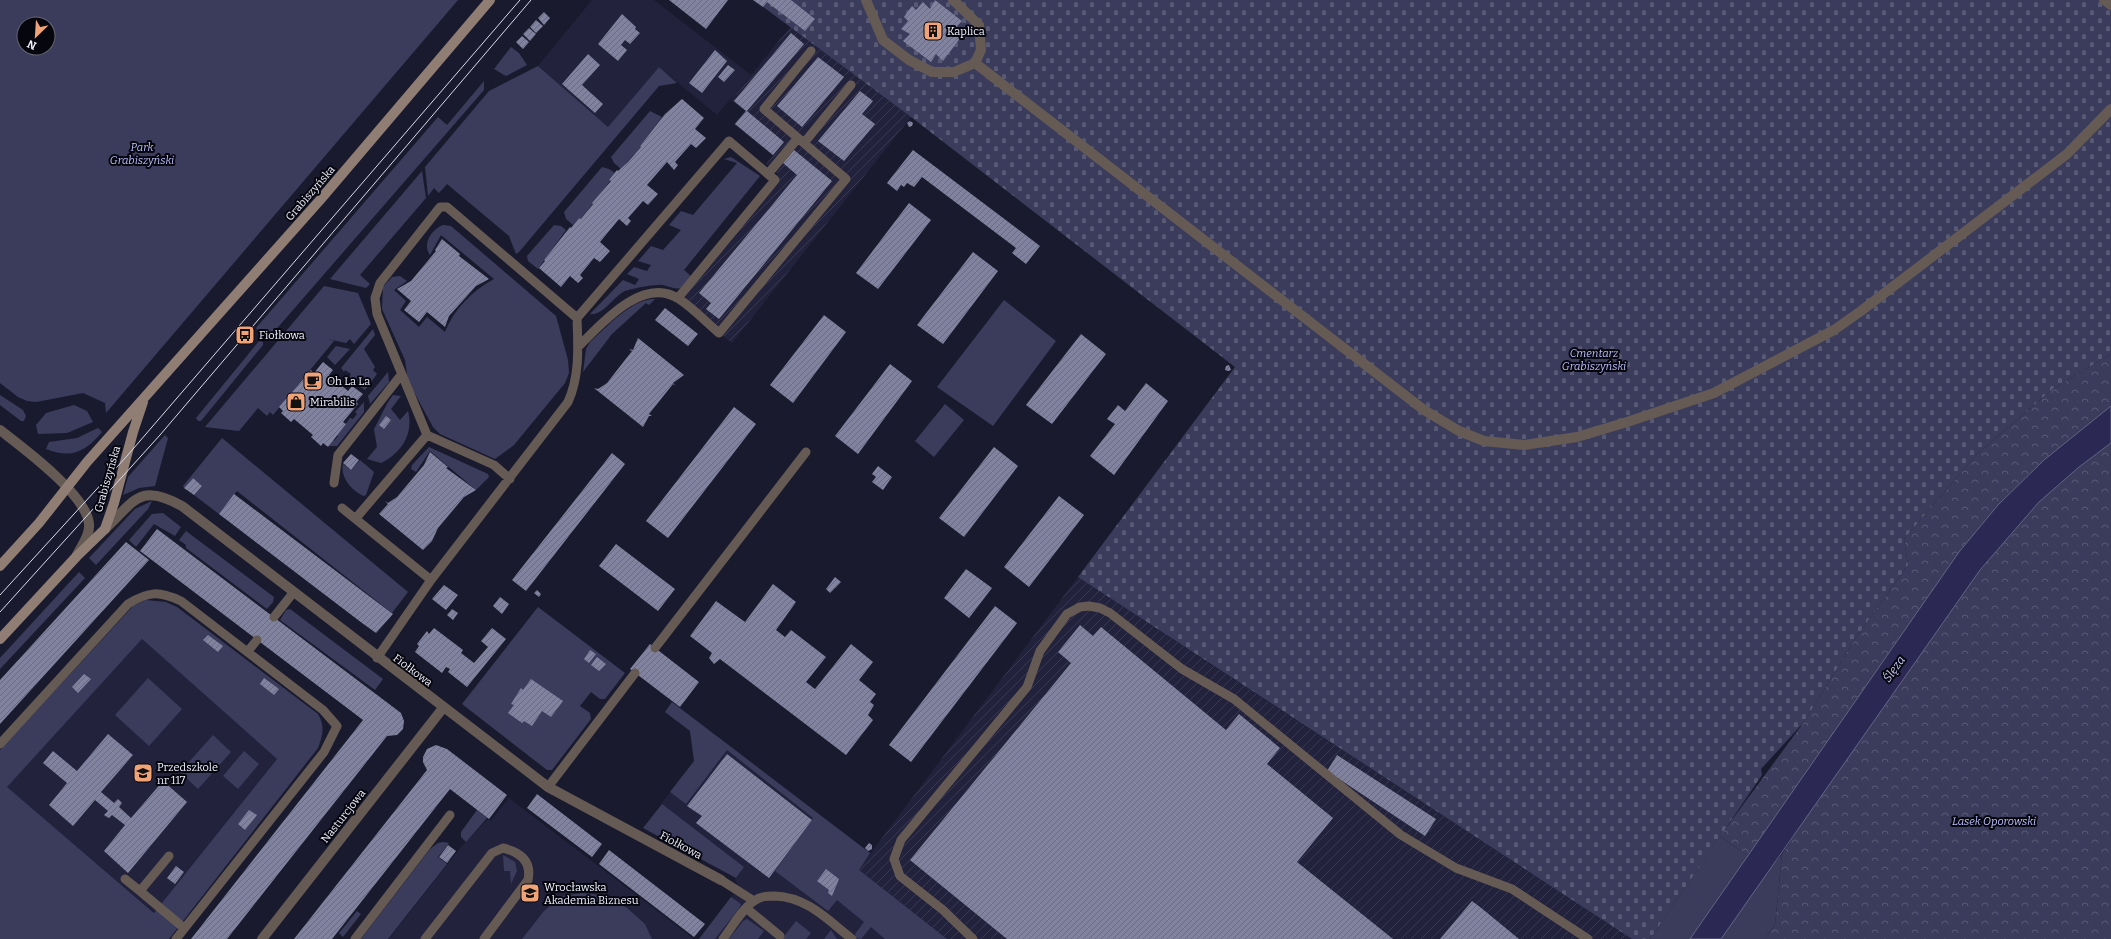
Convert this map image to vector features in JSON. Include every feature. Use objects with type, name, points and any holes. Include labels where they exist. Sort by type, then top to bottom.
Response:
[{"type":"main road","name":"Grabiszyńska","points":[[0,566],[39,523],[67,487],[144,398],[320,200],[490,0]]},
{"type":"main road","name":"Grabiszyńska","points":[[0,639],[76,556],[104,530],[114,503],[133,432],[144,398]]},
{"type":"street","points":[[866,0],[883,40],[909,60],[932,72],[954,72],[974,63],[981,50],[979,25],[953,0]]},
{"type":"street","points":[[2104,0],[2111,5]]},
{"type":"street","points":[[974,63],[1424,410],[1459,431],[1484,441],[1524,445],[1577,437],[1714,393],[1834,330],[1962,236],[2068,154],[2111,109]]},
{"type":"street","points":[[0,430],[67,487]]},
{"type":"street","name":"Grabiszyńska","points":[[67,487],[82,506],[90,524],[89,532],[76,556]]},
{"type":"street","name":"Fiołkowa","points":[[104,530],[130,504],[144,495],[158,495],[182,506],[377,658],[548,787],[721,880]]},
{"type":"street","name":"Nasturcjowa","points":[[262,939],[443,708]]},
{"type":"lane","points":[[578,347],[618,310],[640,296],[655,292],[668,294],[678,298],[719,333],[846,179],[764,109],[811,51]]},
{"type":"lane","points":[[768,174],[801,141],[851,85]]},
{"type":"lane","points":[[377,658],[431,580],[568,402],[574,390],[576,375],[578,347],[577,318],[729,141],[775,180],[678,298]]},
{"type":"lane","points":[[510,479],[494,465],[427,435],[377,314],[375,298],[380,283],[388,270],[440,207],[447,207],[577,318]]},
{"type":"lane","points":[[334,483],[338,455],[401,375]]},
{"type":"lane","points":[[356,518],[427,435]]},
{"type":"lane","points":[[655,648],[806,452]]},
{"type":"lane","points":[[342,508],[431,580]]},
{"type":"lane","points":[[0,744],[128,604],[140,596],[153,593],[167,595],[181,601],[323,710],[337,726],[324,752],[176,939]]},
{"type":"lane","points":[[274,617],[293,593]]},
{"type":"lane","points":[[973,939],[943,910],[900,876],[894,859],[896,850],[901,840],[1027,687],[1040,651],[1067,614],[1080,607],[1089,606],[1100,608],[1110,613],[1182,669],[1234,698],[1401,835],[1456,868],[1512,889],[1588,939]]},
{"type":"lane","points":[[248,651],[257,640]]},
{"type":"lane","points":[[548,787],[635,673]]},
{"type":"lane","points":[[355,939],[450,816]]},
{"type":"lane","points":[[425,939],[492,853],[503,848],[520,854],[529,867],[528,880],[484,939]]},
{"type":"lane","points":[[140,891],[169,856]]},
{"type":"lane","points":[[125,879],[184,928]]},
{"type":"lane","points":[[721,880],[754,901]]},
{"type":"lane","points":[[723,939],[746,908],[763,896],[796,899],[811,906],[852,939]]},
{"type":"lane","points":[[746,908],[780,936]]},
{"type":"shaded area","points":[[592,0],[654,0],[751,75],[717,115],[659,67],[608,127],[538,66]]},
{"type":"shaded area","points":[[790,27],[911,117],[732,343],[676,298],[778,174],[766,164],[773,156],[734,124],[745,111],[731,100]]},
{"type":"shaded area","points":[[1078,577],[1632,939],[947,939],[858,870]]},
{"type":"shaded area","name":"Przedszkole nr 117","points":[[142,639],[277,759],[155,913],[6,787]]},
{"type":"shaded area","points":[[716,735],[870,853],[859,870],[947,939],[699,939],[739,887],[735,880],[744,867],[661,804]]},
{"type":"shaded area","name":"Wrocławska Akademia Biznesu","points":[[509,798],[694,939],[389,939],[461,847],[488,819],[491,821]]},
{"type":"green space","name":"Park Grabiszyński","points":[[0,0],[458,0],[106,413],[105,403],[83,393],[36,402],[27,401],[18,397],[0,383]]},
{"type":"green space","name":"Cmentarz Grabiszyński","points":[[754,0],[2111,0],[2111,354],[2054,388],[1977,454],[1904,539],[1908,565],[1857,636],[1804,722],[1761,769],[1762,775],[1650,939],[1632,939],[1078,577],[1235,367],[911,117]]},
{"type":"green space","points":[[511,47],[519,53],[527,65],[506,76],[494,69]]},
{"type":"green space","points":[[538,66],[608,127],[659,67],[677,83],[659,86],[516,254],[509,236],[447,184],[439,193],[434,188],[428,196],[425,167],[489,91]]},
{"type":"green space","points":[[484,81],[484,90],[273,333],[264,333],[258,330],[256,328],[438,117],[447,125]]},
{"type":"green space","points":[[650,111],[662,117],[640,146],[641,147],[621,169],[614,163],[611,157]]},
{"type":"green space","points":[[731,157],[760,176],[684,270],[692,277],[687,283],[683,287],[679,288],[660,285],[626,291],[619,295],[603,310],[590,314],[623,280],[635,285],[639,279],[627,274],[634,267],[647,271],[651,265],[638,261],[651,246],[663,250],[681,230],[669,225],[681,211],[693,215],[737,163],[724,159]]},
{"type":"green space","points":[[602,167],[615,173],[581,219],[579,218],[573,225],[566,219],[564,212]]},
{"type":"green space","points":[[422,171],[426,198],[360,275],[370,284],[366,288],[330,279]]},
{"type":"green space","points":[[443,225],[451,226],[556,316],[568,360],[569,373],[565,383],[514,445],[495,459],[440,434],[433,427],[408,381],[405,360],[382,309],[383,287],[392,277],[400,276],[407,281],[394,290],[406,301],[400,310],[419,327],[427,317],[445,332],[453,316],[465,301],[478,289],[494,279],[441,235],[430,255],[427,242],[435,230]]},
{"type":"green space","points":[[554,225],[561,226],[566,230],[538,269],[528,261],[527,256]]},
{"type":"green space","points":[[324,286],[358,293],[371,324],[354,344],[350,339],[346,343],[327,339],[334,341],[273,415],[270,412],[267,416],[258,408],[239,431],[205,427]]},
{"type":"green space","points":[[655,299],[649,305],[646,303],[612,334],[583,372],[586,349],[590,342],[628,309],[646,300]]},
{"type":"green space","points":[[1004,300],[1056,341],[993,426],[937,387]]},
{"type":"green space","points":[[373,329],[375,335],[364,349],[375,367],[373,370],[377,374],[365,390],[358,385],[360,382],[349,377],[351,374],[345,370],[344,372],[341,368]]},
{"type":"green space","points":[[259,341],[263,342],[263,345],[201,421],[198,421],[196,418]]},
{"type":"green space","points":[[336,346],[350,349],[335,365],[327,357]]},
{"type":"green space","points":[[2111,354],[2111,406],[2044,460],[1998,505],[1959,552],[1748,856],[1720,836],[1804,722],[1857,636],[1908,565],[1904,539],[1977,454],[2054,388]]},
{"type":"green space","points":[[388,372],[389,382],[370,404],[368,396]]},
{"type":"green space","points":[[0,395],[23,410],[26,416],[24,421],[21,421],[0,405]]},
{"type":"green space","points":[[393,395],[401,396],[391,409],[400,420],[408,411],[409,427],[407,435],[400,448],[388,459],[381,463],[367,459],[377,447],[374,429]]},
{"type":"green space","points":[[364,402],[364,412],[337,446],[327,446],[333,439],[334,441],[350,418],[353,419],[357,414],[355,412]]},
{"type":"green space","points":[[945,404],[964,420],[934,457],[915,441]]},
{"type":"green space","points":[[74,405],[87,411],[93,422],[67,433],[38,434],[36,425],[46,413]]},
{"type":"green space","points":[[98,428],[102,432],[96,439],[84,449],[77,452],[63,453],[46,449],[49,442],[77,438]]},
{"type":"green space","points":[[165,435],[168,438],[155,486],[139,488],[123,495],[128,477]]},
{"type":"green space","points":[[222,438],[408,592],[392,613],[237,491],[219,514],[194,495],[202,486],[193,478],[184,488],[183,486]]},
{"type":"green space","name":"Lasek Oporowski","points":[[2111,443],[2111,939],[1765,939],[1775,925],[1782,854],[1815,803],[1980,570],[2039,502],[2079,467]]},
{"type":"green space","points":[[429,447],[488,474],[489,477],[476,490],[430,451],[416,472],[411,469],[412,465]]},
{"type":"green space","points":[[360,460],[374,472],[366,495],[364,496],[351,487],[343,474],[343,464],[351,470]]},
{"type":"green space","points":[[152,501],[148,509],[96,565],[89,558],[135,509]]},
{"type":"green space","points":[[163,513],[181,527],[175,536],[154,524],[136,547],[129,540],[152,514]]},
{"type":"green space","points":[[186,531],[274,597],[273,602],[267,609],[186,548],[186,545],[179,540]]},
{"type":"green space","points":[[79,572],[85,578],[0,669],[0,658]]},
{"type":"green space","points":[[146,600],[166,602],[177,607],[318,714],[322,723],[322,731],[318,748],[169,939],[0,939],[0,750],[133,606]],"holes":[[[142,639],[277,759],[154,913],[7,787]]]},
{"type":"green space","points":[[538,607],[625,673],[605,699],[600,699],[591,692],[580,706],[590,713],[591,719],[552,770],[547,770],[462,704]]},
{"type":"green space","points":[[290,609],[383,679],[375,690],[280,620],[286,610]]},
{"type":"green space","points":[[148,678],[182,709],[149,746],[115,715]]},
{"type":"green space","points":[[672,702],[870,853],[859,870],[947,939],[885,939],[871,927],[861,939],[856,938],[855,934],[864,922],[837,900],[828,911],[775,871],[813,818],[727,750],[686,804],[670,792],[694,761],[690,731],[665,712]]},
{"type":"green space","points":[[213,735],[231,752],[198,789],[180,772]]},
{"type":"green space","points":[[244,751],[259,764],[238,789],[223,776]]},
{"type":"green space","points":[[662,804],[744,867],[736,878],[643,828]]},
{"type":"green space","points":[[477,810],[487,818],[466,842],[461,837],[461,832]]},
{"type":"green space","points":[[1720,836],[1748,856],[1690,939],[1650,939]]},
{"type":"green space","points":[[438,843],[449,843],[438,857],[447,864],[388,939],[361,939],[430,849]]},
{"type":"green space","points":[[1782,854],[1775,925],[1765,939],[1721,939],[1764,876]]},
{"type":"green space","points":[[503,855],[515,862],[517,871],[511,884],[510,871],[504,871]]},
{"type":"green space","points":[[583,893],[606,896],[627,908],[645,924],[652,939],[522,939],[544,911],[562,896]]},
{"type":"green space","points":[[731,897],[741,904],[740,907],[715,939],[699,939]]},
{"type":"green space","points":[[357,911],[361,914],[343,937],[339,933]]},
{"type":"green space","points":[[747,919],[764,931],[758,939],[729,939],[743,921]]},
{"type":"green space","points":[[796,921],[811,933],[806,939],[782,939]]},
{"type":"green space","points":[[831,930],[837,939],[824,939]]},
{"type":"water","name":"Ślęza","points":[[2111,406],[2111,443],[2079,467],[2039,502],[1980,570],[1721,939],[1690,939],[1959,552],[1998,505],[2044,460]]},
{"type":"building","points":[[669,0],[728,0],[706,29]]},
{"type":"building","points":[[753,0],[791,0],[815,19],[805,31],[767,2],[763,7]]},
{"type":"building","name":"Kaplica","points":[[935,0],[962,21],[955,28],[964,33],[943,61],[936,54],[931,62],[903,41],[910,34],[901,29],[908,21],[904,17],[912,6],[916,10],[923,2],[930,9]]},
{"type":"building","points":[[544,12],[550,18],[544,25],[538,18]]},
{"type":"building","points":[[622,14],[636,27],[635,29],[640,33],[630,44],[625,40],[621,45],[627,50],[618,61],[598,44]]},
{"type":"building","points":[[536,20],[543,26],[536,33],[530,27]]},
{"type":"building","points":[[529,28],[536,34],[530,41],[523,34]]},
{"type":"building","points":[[791,33],[804,44],[747,111],[784,142],[773,155],[735,124],[746,111],[734,101]]},
{"type":"building","points":[[522,36],[529,42],[523,49],[516,42]]},
{"type":"building","points":[[715,50],[727,61],[702,93],[689,83]]},
{"type":"building","points":[[588,54],[600,65],[582,85],[603,104],[595,113],[562,84]]},
{"type":"building","points":[[818,57],[844,77],[802,127],[777,106]]},
{"type":"building","points":[[728,65],[735,70],[724,82],[718,77]]},
{"type":"building","points":[[860,91],[873,101],[862,114],[875,124],[844,161],[818,141]]},
{"type":"building","points":[[682,99],[704,118],[695,129],[706,138],[696,148],[691,144],[675,162],[678,165],[674,170],[667,162],[647,185],[658,194],[648,205],[643,201],[628,218],[631,221],[627,226],[619,219],[600,242],[610,251],[600,262],[594,258],[580,275],[583,278],[578,283],[570,276],[561,287],[539,268],[545,261],[544,260],[570,227],[571,228],[579,218],[581,219],[593,204],[592,203],[611,181],[609,180],[617,170],[618,171],[628,162],[641,147],[640,146],[665,114]]},
{"type":"building","points":[[910,121],[913,123],[912,126],[909,127],[907,123]]},
{"type":"building","points":[[794,150],[832,181],[719,319],[706,309],[711,303],[699,293],[797,175],[783,163]]},
{"type":"building","points":[[913,150],[1040,246],[1026,264],[1012,253],[1016,248],[922,177],[914,187],[907,183],[904,187],[901,185],[897,191],[887,183]]},
{"type":"building","points":[[909,203],[931,220],[878,289],[856,273]]},
{"type":"building","points":[[442,239],[460,254],[459,256],[489,279],[476,286],[449,316],[445,327],[427,312],[419,322],[404,310],[411,301],[397,289],[411,281],[436,251],[435,250]]},
{"type":"building","points":[[973,252],[998,271],[943,344],[917,325]]},
{"type":"building","points":[[665,308],[698,334],[688,346],[655,320]]},
{"type":"building","points":[[824,315],[846,332],[793,403],[770,385]]},
{"type":"building","points":[[1081,334],[1106,354],[1052,424],[1026,405]]},
{"type":"building","points":[[638,338],[684,375],[673,383],[676,386],[673,384],[649,414],[652,416],[649,416],[643,427],[594,388],[598,389],[607,383],[632,351],[629,349],[633,350]]},
{"type":"building","points":[[323,362],[333,370],[329,375],[348,391],[352,386],[363,394],[356,402],[358,404],[343,422],[346,424],[328,447],[323,443],[321,446],[311,437],[313,435],[294,419],[291,422],[281,413],[283,411],[279,407],[311,370],[314,373]]},
{"type":"building","points":[[890,364],[912,381],[858,454],[835,436]]},
{"type":"building","points":[[1229,365],[1231,370],[1225,370],[1226,366]]},
{"type":"building","points":[[1146,383],[1168,401],[1114,475],[1090,456],[1115,424],[1107,419],[1118,405],[1125,411]]},
{"type":"building","points":[[734,407],[756,424],[668,538],[646,521]]},
{"type":"building","points":[[386,416],[391,420],[384,429],[379,425]]},
{"type":"building","points":[[994,447],[1018,466],[964,537],[939,518]]},
{"type":"building","points":[[430,452],[448,467],[446,468],[476,490],[464,497],[438,528],[432,541],[423,550],[379,514],[388,504],[385,501],[388,503],[397,497],[424,465]]},
{"type":"building","points":[[612,453],[625,464],[526,591],[512,580]]},
{"type":"building","points":[[351,454],[359,460],[351,470],[343,463]]},
{"type":"building","points":[[878,466],[892,477],[883,490],[872,482],[876,477],[872,474]]},
{"type":"building","points":[[193,478],[202,486],[194,495],[184,488]]},
{"type":"building","points":[[234,494],[393,614],[376,633],[362,623],[219,514]]},
{"type":"building","points":[[1059,496],[1084,515],[1029,587],[1004,567]]},
{"type":"building","points":[[157,529],[401,713],[404,721],[403,729],[397,735],[387,736],[227,939],[191,939],[363,720],[140,551]]},
{"type":"building","points":[[126,542],[149,560],[0,724],[0,680]]},
{"type":"building","points":[[616,544],[675,589],[658,611],[599,566]]},
{"type":"building","points":[[966,569],[992,588],[969,618],[944,598]]},
{"type":"building","points":[[835,577],[841,582],[830,593],[826,589]]},
{"type":"building","points":[[773,584],[796,602],[776,630],[785,637],[791,630],[826,657],[806,682],[815,689],[851,644],[873,662],[859,680],[876,694],[870,702],[874,705],[868,715],[873,720],[846,755],[720,659],[714,664],[709,658],[712,653],[690,636],[716,601],[745,622]]},
{"type":"building","points":[[444,585],[458,595],[446,610],[432,599]]},
{"type":"building","points":[[537,590],[541,594],[539,597],[534,593]]},
{"type":"building","points":[[500,597],[509,604],[502,614],[493,606]]},
{"type":"building","points":[[995,606],[1017,623],[911,762],[889,745]]},
{"type":"building","points":[[452,609],[458,613],[453,620],[447,615]]},
{"type":"building","points":[[1080,625],[1093,636],[1101,627],[1226,730],[1239,714],[1280,748],[1267,764],[1333,818],[1297,862],[1393,939],[1007,939],[910,860],[1071,663],[1058,652]]},
{"type":"building","points":[[434,628],[463,650],[461,653],[474,663],[488,647],[481,641],[492,628],[506,639],[467,687],[448,672],[450,669],[446,667],[442,673],[415,652],[419,646],[417,644],[427,631],[429,634]]},
{"type":"building","points":[[208,635],[223,646],[218,652],[203,640]]},
{"type":"building","points":[[650,644],[699,682],[680,707],[630,669]]},
{"type":"building","points":[[590,650],[596,654],[589,663],[584,659]]},
{"type":"building","points":[[597,657],[606,664],[599,671],[591,665]]},
{"type":"building","points":[[84,674],[91,679],[78,693],[72,687]]},
{"type":"building","points":[[264,678],[279,689],[274,695],[260,684]]},
{"type":"building","points":[[531,679],[563,701],[551,717],[542,711],[532,726],[524,721],[522,723],[508,713],[514,705],[511,704],[521,688],[523,690]]},
{"type":"building","points":[[108,734],[133,755],[101,792],[114,803],[118,799],[122,803],[119,807],[131,818],[163,781],[187,802],[128,873],[104,851],[125,825],[112,815],[109,818],[104,815],[108,811],[95,800],[73,826],[49,805],[67,783],[43,763],[53,751],[77,771]]},
{"type":"building","points":[[436,745],[447,749],[507,795],[489,819],[450,789],[332,939],[294,939],[427,770],[423,762],[423,757],[427,749]]},
{"type":"building","points":[[727,754],[812,820],[769,878],[696,823],[702,816],[687,806]]},
{"type":"building","points":[[1337,755],[1436,819],[1425,836],[1327,771]]},
{"type":"building","points":[[537,794],[602,844],[592,857],[527,808]]},
{"type":"building","points":[[249,810],[257,815],[245,830],[238,824]]},
{"type":"building","points":[[869,843],[872,845],[872,849],[868,851],[865,848]]},
{"type":"building","points":[[448,845],[456,851],[447,863],[439,857]]},
{"type":"building","points":[[609,850],[705,924],[694,937],[599,864]]},
{"type":"building","points":[[176,866],[184,872],[175,884],[167,878]]},
{"type":"building","points":[[826,869],[839,879],[832,896],[828,893],[829,890],[817,881]]},
{"type":"building","points":[[1472,901],[1480,907],[1519,939],[1440,939]]},
{"type":"tram line","points":[[0,595],[127,456],[520,0]]},
{"type":"tram line","points":[[0,612],[160,435],[531,0]]},
{"type":"place","name":"Kaplica","points":[[933,31]]},
{"type":"place","name":"Fiołkowa","points":[[245,335]]},
{"type":"place","name":"Oh La La","points":[[313,381]]},
{"type":"place","name":"Mirabilis","points":[[296,402]]},
{"type":"place","name":"Przedszkole nr 117","points":[[143,773]]},
{"type":"place","name":"Wrocławska Akademia Biznesu","points":[[530,893]]}]
